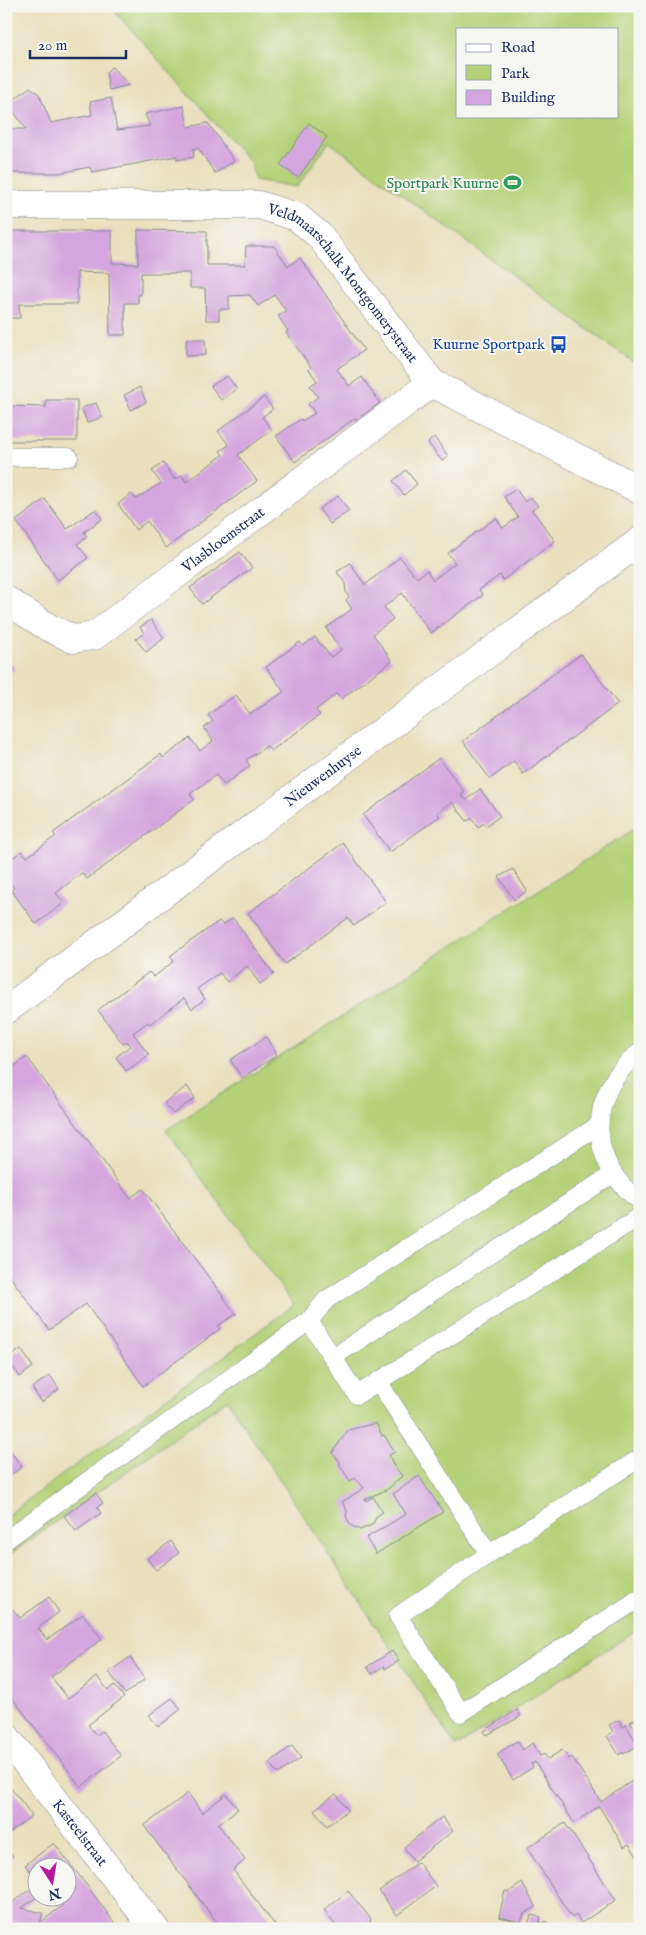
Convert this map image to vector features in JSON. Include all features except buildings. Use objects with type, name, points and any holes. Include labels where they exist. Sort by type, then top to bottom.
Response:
[{"type":"street","name":"Veldmaarschalk Montgomerystraat","points":[[6,205],[259,205],[297,218],[319,235],[432,383],[640,490]]},
{"type":"street","name":"Vlasbloemstraat","points":[[6,600],[48,627],[73,639],[94,636],[432,383]]},
{"type":"street","name":"Nieuwenhuyse","points":[[6,1010],[640,541]]},
{"type":"street","name":"Kasteelstraat","points":[[6,1737],[155,1929]]},
{"type":"lane","points":[[6,457],[69,457]]},
{"type":"lane","points":[[640,1052],[620,1070],[611,1082],[605,1096],[599,1125],[604,1154],[613,1174],[627,1191],[640,1202]]},
{"type":"lane","points":[[6,1540],[309,1321],[326,1300],[599,1125]]},
{"type":"lane","points":[[333,1357],[613,1174]]},
{"type":"lane","points":[[309,1321],[356,1394],[640,1216]]},
{"type":"lane","points":[[378,1381],[489,1554]]},
{"type":"lane","points":[[640,1458],[489,1554],[398,1616],[461,1713],[640,1598]]},
{"type":"green space","name":"Sportpark Kuurne","points":[[110,6],[640,6],[640,367],[329,142],[297,187],[255,180],[251,163]]},
{"type":"green space","points":[[640,825],[640,1628],[456,1747],[227,1400],[6,1557],[6,1516],[294,1305],[166,1130]]},
{"type":"place","name":"Sportpark Kuurne","points":[[513,183]]},
{"type":"place","name":"Kuurne Sportpark","points":[[559,344]]}]
